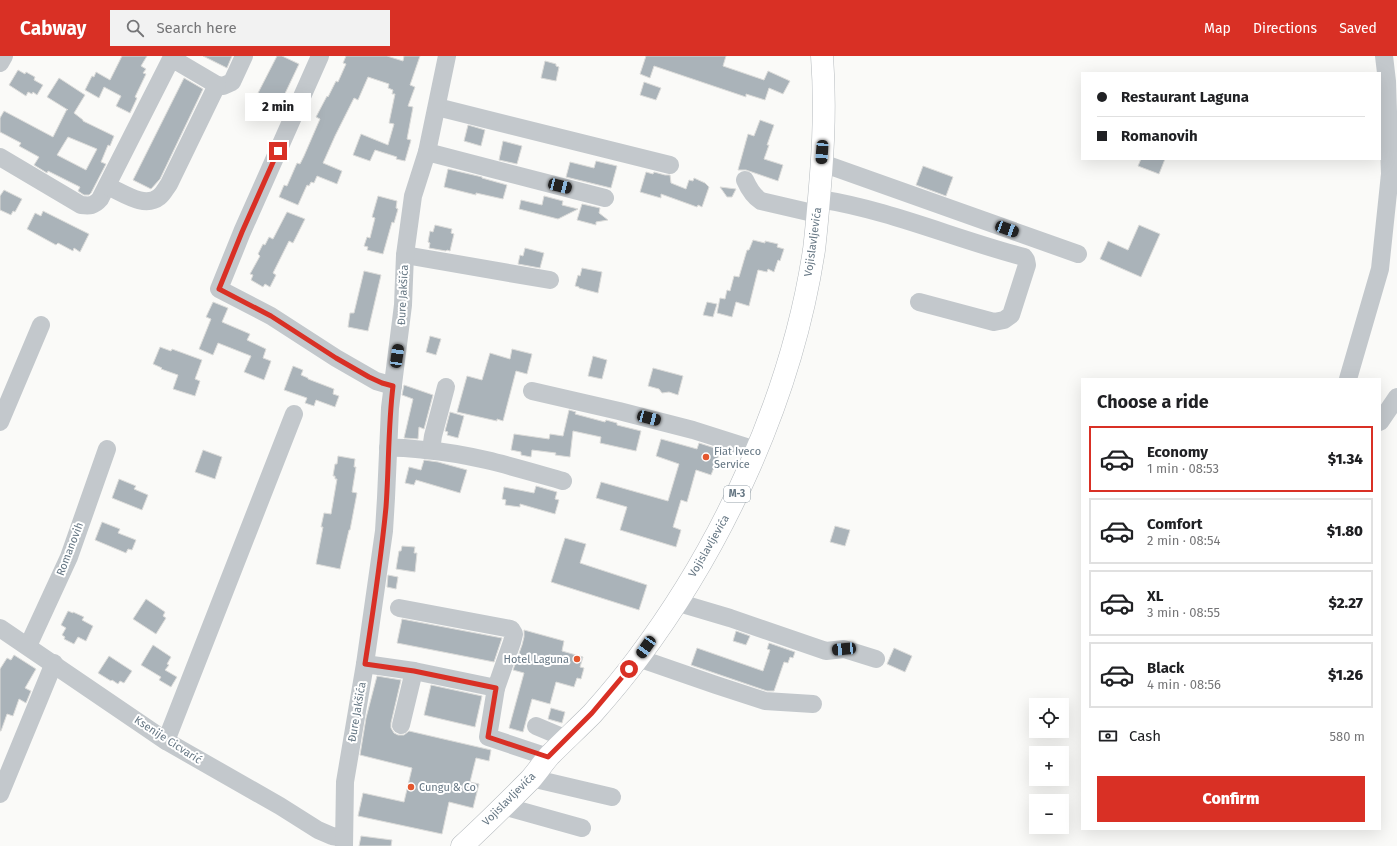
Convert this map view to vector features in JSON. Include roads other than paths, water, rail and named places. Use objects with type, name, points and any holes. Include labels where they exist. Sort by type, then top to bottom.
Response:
[{"type":"main road","name":"Vojislavljevića","points":[[462,846],[531,778],[548,757],[592,713],[638,658],[676,602],[724,522],[756,450],[780,386],[798,329],[814,250],[822,162],[822,56]]},
{"type":"street","points":[[0,63],[4,56]]},
{"type":"street","points":[[0,157],[81,205],[95,205],[107,186],[170,61],[178,62],[217,85],[223,86],[232,82],[244,56]]},
{"type":"street","points":[[320,56],[242,232],[219,289],[271,316],[336,358],[369,377],[393,386]]},
{"type":"street","name":"Đure Jakšića","points":[[344,842],[344,782],[365,664],[384,531],[390,408],[403,305],[405,255],[413,196],[427,152],[447,56]]},
{"type":"street","points":[[1348,378],[1381,261],[1390,174],[1387,81],[1384,56]]},
{"type":"street","points":[[107,186],[139,201],[150,201],[160,196],[168,184],[217,85]]},
{"type":"street","points":[[436,107],[670,165]]},
{"type":"street","points":[[427,152],[605,198]]},
{"type":"street","points":[[822,162],[1078,254]]},
{"type":"street","points":[[745,180],[748,188],[755,197],[761,201],[818,206],[839,202],[885,213],[1003,252],[1024,257],[1026,260],[1027,265],[1011,315],[1004,320],[994,322],[919,302]]},
{"type":"street","points":[[405,255],[550,280]]},
{"type":"street","points":[[0,422],[41,325]]},
{"type":"street","points":[[431,450],[433,436],[446,387]]},
{"type":"street","points":[[532,391],[619,410],[693,430],[756,450]]},
{"type":"street","points":[[1381,421],[1397,397]]},
{"type":"street","points":[[166,741],[294,414]]},
{"type":"street","points":[[388,448],[450,452],[488,459],[563,480]]},
{"type":"street","name":"Romanovih","points":[[28,646],[69,557],[107,449]]},
{"type":"street","points":[[676,602],[730,618],[826,651],[844,649],[876,659]]},
{"type":"street","points":[[399,608],[511,629],[514,634],[496,688],[488,737],[548,757]]},
{"type":"street","name":"Ksenije Cicvarić","points":[[0,628],[54,663],[166,741],[280,806],[318,830],[344,842]]},
{"type":"street","points":[[638,658],[765,701],[813,704]]},
{"type":"street","points":[[0,794],[54,663]]},
{"type":"street","points":[[365,664],[414,671],[496,688]]},
{"type":"street","points":[[401,725],[414,671]]},
{"type":"street","points":[[536,726],[567,739]]},
{"type":"street","points":[[531,778],[612,797]]},
{"type":"street","points":[[503,806],[582,828]]},
{"type":"place","name":"Fiat Iveco Service","points":[[706,457]]},
{"type":"place","name":"Hotel Laguna","points":[[577,659]]},
{"type":"place","name":"Cungu & Co","points":[[411,787]]}]
